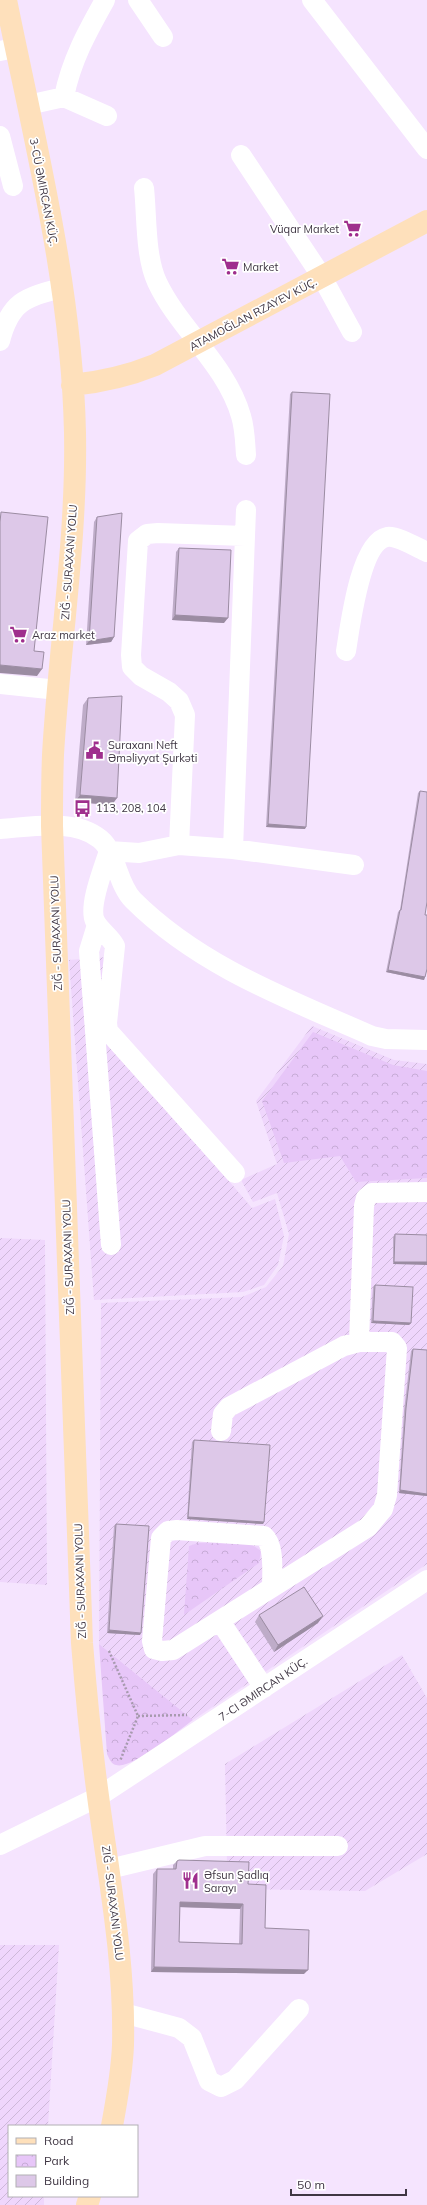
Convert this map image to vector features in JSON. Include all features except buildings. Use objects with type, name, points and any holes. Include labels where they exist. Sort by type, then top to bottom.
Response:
[{"type":"main road","name":"3-CÜ ƏMIRCAN KÜÇ.","points":[[6,0],[8,50],[28,106],[62,288],[72,385],[75,433],[74,493],[53,755],[52,826],[82,1643],[87,1709],[121,1967],[123,2047],[120,2081],[112,2125]]},
{"type":"main road","name":"ATAMOĞLAN RZAYEV KÜÇ.","points":[[72,385],[98,383],[128,376],[155,365],[427,221]]},
{"type":"street","points":[[64,97],[68,78],[80,44],[105,0]]},
{"type":"street","points":[[138,0],[164,37]]},
{"type":"street","points":[[312,0],[427,149]]},
{"type":"street","points":[[28,106],[64,97],[107,116]]},
{"type":"street","points":[[0,136],[13,186]]},
{"type":"street","points":[[241,155],[322,277],[352,332]]},
{"type":"street","points":[[144,188],[150,259],[156,280],[166,299],[221,373],[241,416],[246,455]]},
{"type":"street","points":[[0,341],[8,317],[17,305],[33,295],[62,288]]},
{"type":"street","points":[[233,849],[246,510]]},
{"type":"street","points":[[179,844],[185,715],[179,701],[169,692],[141,676],[132,667],[131,655],[138,541],[147,534],[158,533],[245,536]]},
{"type":"street","points":[[346,651],[360,577],[376,544],[387,537],[396,538],[427,552]]},
{"type":"street","points":[[0,684],[58,690]]},
{"type":"street","points":[[0,829],[52,826],[70,827],[101,839],[109,851],[120,879],[132,899],[178,939],[211,961],[275,994],[372,1036],[391,1040],[427,1040]]},
{"type":"street","points":[[109,851],[139,853],[179,844],[233,849],[354,865]]},
{"type":"street","points":[[109,851],[100,877],[94,910],[94,919],[97,925],[112,939],[115,946],[107,1023],[108,1031],[236,1173]]},
{"type":"street","points":[[97,925],[90,942],[89,951],[111,1245]]},
{"type":"street","points":[[359,1342],[363,1214],[366,1198],[372,1193],[427,1192]]},
{"type":"street","points":[[221,1431],[223,1414],[229,1407],[344,1346],[359,1342],[392,1342],[396,1348],[387,1495],[383,1509],[368,1526],[173,1650],[162,1651],[154,1649],[152,1641],[161,1538],[168,1531],[177,1530],[264,1536],[268,1540],[270,1548],[272,1587]]},
{"type":"street","name":"7-CI ƏMIRCAN KÜÇ.","points":[[0,1845],[98,1797],[427,1580]]},
{"type":"street","points":[[220,1621],[264,1688]]},
{"type":"street","points":[[109,1869],[205,1846],[338,1846]]},
{"type":"street","points":[[123,2013],[179,2028],[192,2038],[209,2081],[221,2087],[235,2080],[299,2009]]},
{"type":"path","points":[[109,1652],[138,1716],[118,1766]]},
{"type":"path","points":[[138,1716],[187,1715]]},
{"type":"shaded area","points":[[108,957],[100,1030],[252,1208],[275,1199],[284,1236],[278,1265],[264,1285],[243,1292],[94,1300],[69,960]]},
{"type":"shaded area","points":[[312,1026],[394,1060],[427,1064],[427,1564],[193,1720],[99,1644],[101,1303],[242,1297],[266,1287],[283,1266],[289,1234],[277,1193],[253,1202],[241,1180],[277,1164],[256,1101]]},
{"type":"shaded area","points":[[0,1238],[45,1240],[47,1585],[0,1582]]},
{"type":"shaded area","points":[[402,1655],[427,1698],[427,1854],[365,1891],[244,1889],[227,1866],[225,1764]]},
{"type":"shaded area","points":[[0,1945],[59,1945],[48,2125],[8,2125],[8,2197],[44,2197],[44,2205],[0,2205]]},
{"type":"green space","points":[[313,1032],[393,1065],[427,1071],[427,1178],[356,1182],[340,1156],[284,1163],[262,1101]]},
{"type":"green space","points":[[198,1543],[251,1544],[261,1551],[259,1563],[184,1615],[189,1546]]},
{"type":"green space","points":[[99,1644],[193,1720],[144,1756],[123,1765],[116,1765],[110,1761],[107,1754]]},
{"type":"place","name":"Vüqar Market","points":[[352,229]]},
{"type":"place","name":"Market","points":[[230,267]]},
{"type":"place","name":"Araz market","points":[[19,635]]},
{"type":"place","name":"Suraxanı Neft Əməliyyat Şurkəti","points":[[95,751]]},
{"type":"place","name":"113, 208, 104","points":[[83,808]]},
{"type":"place","name":"Əfsun Şadlıq Sarayı","points":[[191,1881]]}]
